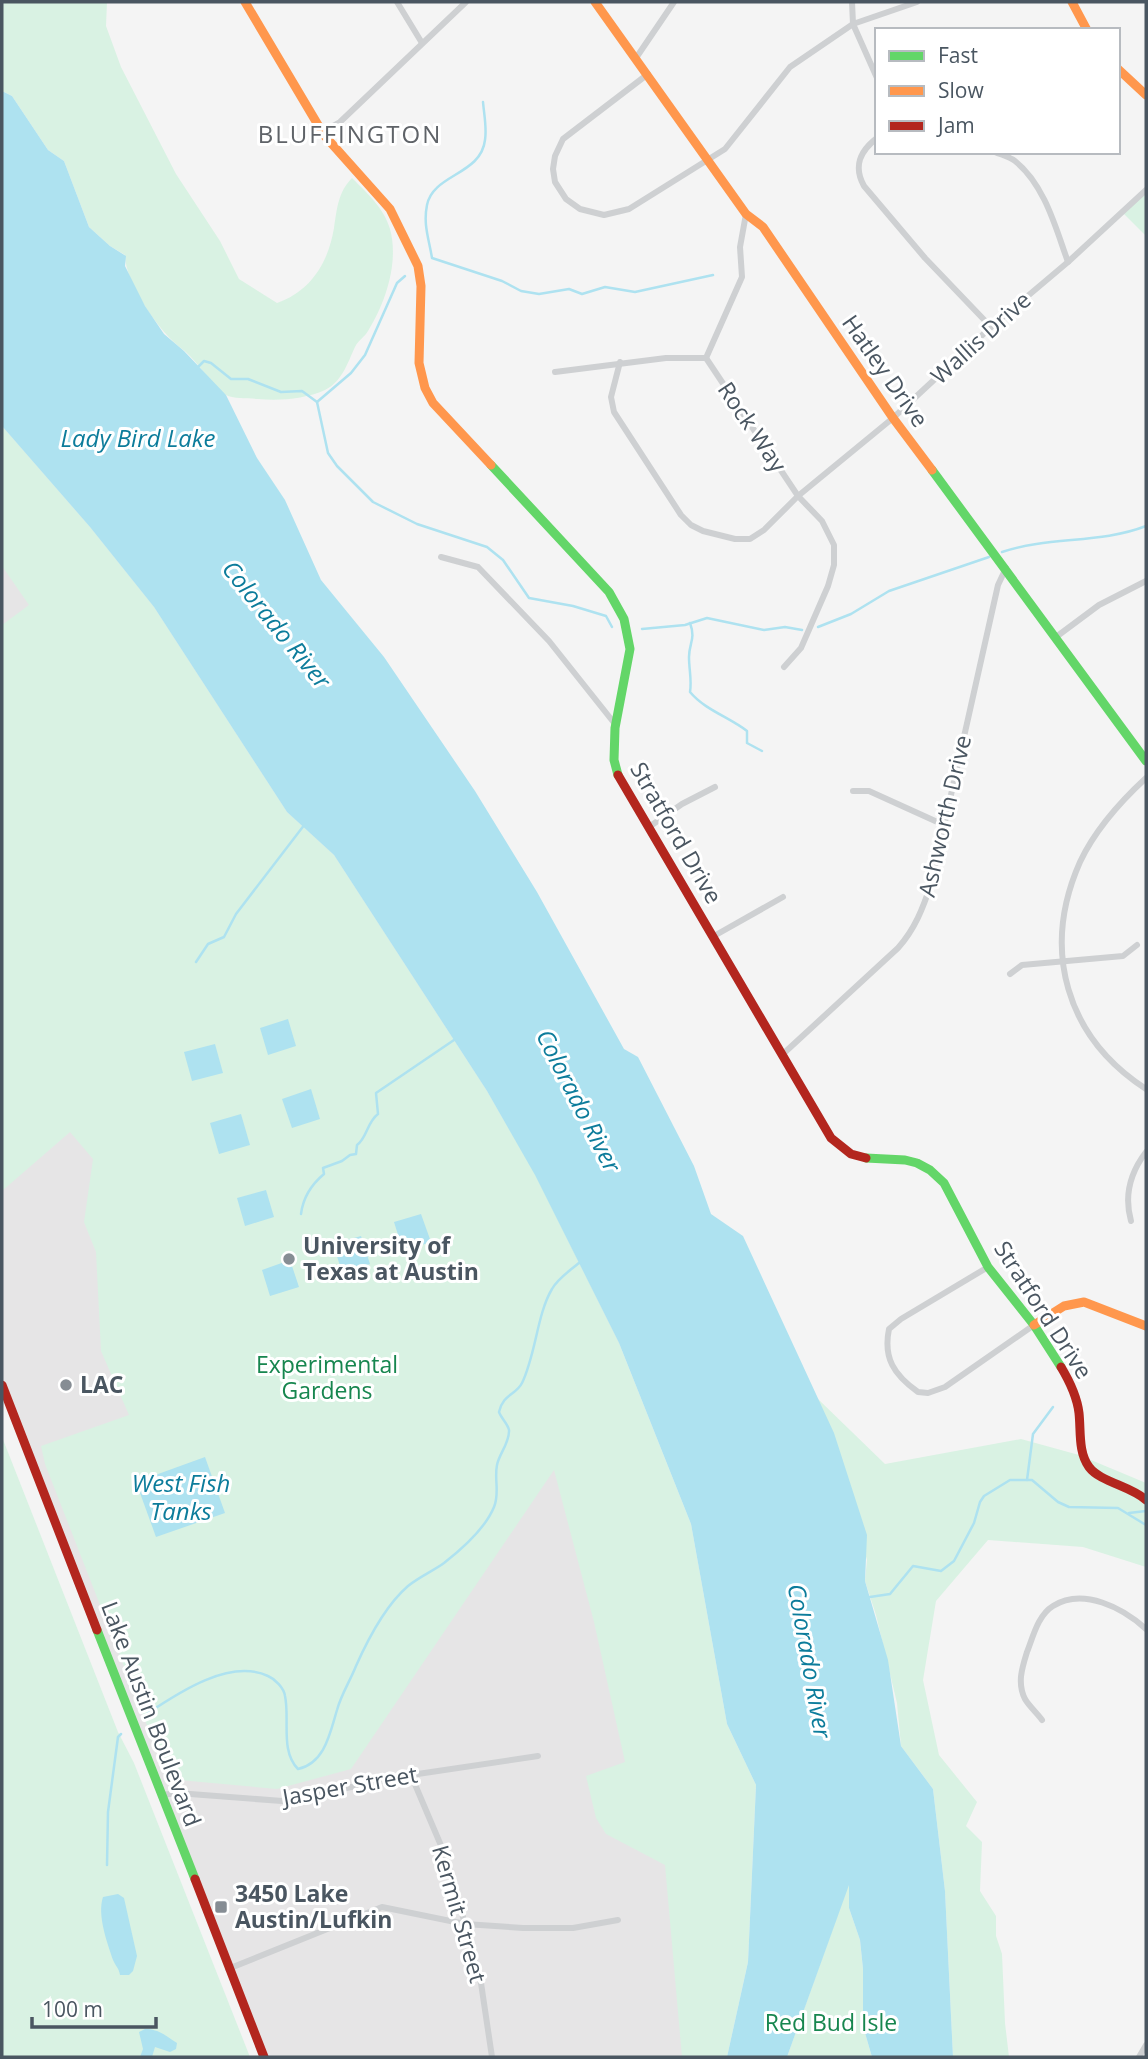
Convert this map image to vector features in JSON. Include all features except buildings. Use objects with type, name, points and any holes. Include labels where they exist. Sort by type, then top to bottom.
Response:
[{"type":"street","name":"Stratford Drive","points":[[245,2],[322,132],[377,192],[410,247],[418,266],[421,286],[419,363],[432,403],[609,592],[621,611],[629,635],[630,659],[612,749],[618,776],[831,1138],[845,1153],[868,1159],[916,1163],[938,1177],[947,1187],[988,1267],[1034,1325],[1072,1385],[1077,1397],[1081,1446],[1088,1466],[1096,1474],[1137,1492],[1146,1500]]},
{"type":"street","points":[[397,2],[422,43]]},
{"type":"street","points":[[322,132],[340,122],[466,2]]},
{"type":"street","name":"Hatley Drive","points":[[595,2],[746,214],[763,227],[893,418],[1146,761]]},
{"type":"street","points":[[636,58],[674,2]]},
{"type":"street","points":[[852,2],[853,24],[875,74]]},
{"type":"street","points":[[648,74],[564,139],[555,156],[552,169],[555,182],[565,199],[580,209],[604,215],[629,209],[725,149],[790,67],[853,24],[917,2]]},
{"type":"street","points":[[1072,2],[1086,28]]},
{"type":"street","points":[[1120,71],[1146,95]]},
{"type":"street","points":[[875,140],[860,155],[857,165],[858,176],[864,186],[925,258],[991,327]]},
{"type":"street","points":[[999,154],[1015,161],[1047,205],[1068,262]]},
{"type":"street","name":"Wallis Drive","points":[[620,362],[611,397],[614,412],[681,514],[691,525],[703,531],[735,539],[750,539],[764,530],[798,496],[893,418],[1146,190]]},
{"type":"street","points":[[555,372],[620,362],[706,358],[742,277],[741,236],[746,214]]},
{"type":"street","name":"Rock Way","points":[[706,358],[798,496],[822,521],[834,545],[834,565],[828,586],[801,648],[785,667]]},
{"type":"street","points":[[441,557],[478,567],[549,640],[615,724]]},
{"type":"street","name":"Ashworth Drive","points":[[783,1054],[912,933],[931,884],[998,585],[1006,568]]},
{"type":"street","points":[[1056,637],[1100,605],[1146,581]]},
{"type":"street","points":[[1146,778],[1126,796],[1095,836],[1080,862],[1064,923],[1063,962],[1069,996],[1084,1030],[1103,1054],[1127,1076],[1146,1088]]},
{"type":"street","points":[[649,827],[682,804],[715,786]]},
{"type":"street","points":[[853,790],[869,791],[944,825]]},
{"type":"street","points":[[714,936],[783,897]]},
{"type":"street","points":[[1010,974],[1022,965],[1124,956],[1137,945]]},
{"type":"street","points":[[1131,1221],[1127,1200],[1129,1187],[1146,1152]]},
{"type":"street","points":[[988,1267],[901,1319],[889,1329],[887,1340],[890,1365],[905,1383],[918,1392],[937,1391],[945,1387],[1069,1303],[1084,1302],[1146,1326]]},
{"type":"street","name":"Lake Austin Boulevard","points":[[2,1385],[264,2057]]},
{"type":"street","points":[[1042,1720],[1025,1699],[1020,1674],[1036,1627],[1051,1607],[1069,1599],[1090,1600],[1113,1606],[1146,1629]]},
{"type":"street","name":"Jasper Street","points":[[162,1795],[180,1793],[282,1801],[411,1775],[538,1756]]},
{"type":"street","name":"Kermit Street","points":[[411,1775],[448,1862],[481,1983],[492,2057]]},
{"type":"street","points":[[228,1969],[382,1907],[465,1924],[523,1928],[573,1928],[618,1920]]},
{"type":"street","points":[[1139,2057],[1146,2045]]},
{"type":"shaded area","name":"University of Texas at Austin","points":[[2,426],[90,527],[154,607],[287,812],[334,855],[487,1091],[535,1175],[619,1343],[727,2057],[264,2057],[2,1385]]},
{"type":"green space","points":[[2,2],[107,2],[106,26],[121,67],[176,174],[220,241],[239,279],[277,303],[299,291],[322,264],[331,241],[341,195],[347,183],[352,178],[374,201],[384,214],[390,229],[393,255],[389,282],[367,333],[356,345],[340,377],[331,386],[317,393],[292,399],[266,400],[229,396],[164,332],[137,293],[125,255],[110,246],[89,227],[64,161],[48,150],[12,96],[2,91]]},
{"type":"green space","points":[[1146,190],[1146,236],[1121,211]]},
{"type":"green space","name":"University of Texas at Austin","points":[[2,426],[90,527],[154,607],[287,812],[334,855],[487,1091],[534,1172],[619,1343],[691,1524],[727,1724],[756,1785],[748,1962],[727,2057],[682,2057],[665,1865],[606,1834],[596,1818],[586,1776],[625,1762],[594,1622],[554,1470],[351,1769],[277,1789],[168,1779],[45,1464],[41,1446],[129,1415],[101,1351],[96,1252],[84,1222],[93,1159],[70,1132],[2,1191],[2,625],[29,605],[2,566]]},
{"type":"green space","points":[[818,1399],[885,1464],[1021,1439],[1079,1455],[1146,1483],[1146,1567],[1083,1547],[988,1540],[936,1601],[923,1680],[939,1755],[977,1802],[966,1826],[982,1842],[980,1891],[996,1916],[996,1936],[1002,1954],[1009,2057],[953,2057],[945,1891],[933,1789],[901,1746],[897,1703],[865,1581],[867,1560]]},
{"type":"green space","points":[[2,1437],[118,1732],[134,1763],[250,2057],[2,2057]]},
{"type":"green space","name":"Red Bud Isle","points":[[849,1883],[849,1908],[860,1940],[863,1969],[863,2026],[872,2057],[787,2057]]},
{"type":"water","name":"Lady Bird Lake","points":[[2,91],[12,96],[48,150],[64,161],[89,227],[126,256],[125,266],[145,306],[164,334],[226,395],[257,458],[285,500],[321,580],[384,657],[475,791],[537,892],[624,1049],[638,1057],[694,1166],[711,1214],[743,1236],[834,1433],[867,1535],[865,1581],[888,1660],[901,1746],[933,1789],[945,1891],[953,2057],[872,2057],[863,2026],[863,1969],[860,1940],[849,1908],[849,1885],[787,2057],[727,2057],[748,1962],[756,1785],[727,1724],[691,1524],[619,1343],[535,1175],[487,1091],[334,855],[287,812],[154,607],[90,527],[2,426]]},
{"type":"water","points":[[288,1019],[296,1046],[268,1055],[260,1028]]},
{"type":"water","points":[[215,1044],[223,1073],[192,1081],[184,1052]]},
{"type":"water","points":[[311,1089],[320,1119],[292,1128],[282,1099]]},
{"type":"water","points":[[241,1114],[250,1145],[219,1154],[210,1123]]},
{"type":"water","points":[[266,1190],[274,1217],[245,1226],[237,1198]]},
{"type":"water","points":[[421,1214],[431,1242],[403,1251],[394,1222]]},
{"type":"water","points":[[361,1236],[370,1264],[342,1272],[333,1244]]},
{"type":"water","points":[[290,1260],[299,1287],[270,1296],[262,1270]]},
{"type":"water","name":"West Fish Tanks","points":[[205,1457],[225,1513],[156,1537],[136,1482]]},
{"type":"water","points":[[118,1894],[124,1898],[137,1956],[133,1971],[129,1975],[120,1975],[102,1920],[103,1897]]},
{"type":"water","points":[[145,2029],[166,2035],[177,2043],[176,2049],[170,2052],[155,2047],[152,2057],[140,2057],[143,2049],[139,2032]]},
{"type":"waterway","points":[[483,102],[486,131],[482,152],[475,161],[438,187],[427,205],[426,226],[432,258],[502,281],[521,291],[539,294],[569,289],[582,294],[605,287],[635,292],[713,275]]},
{"type":"waterway","points":[[317,402],[351,373],[365,355],[397,283],[405,276]]},
{"type":"waterway","points":[[197,368],[204,361],[211,363],[231,379],[248,379],[281,392],[302,391],[317,402],[328,453],[337,466],[373,502],[417,524],[487,547],[503,560],[529,598],[573,606],[606,616],[612,627]]},
{"type":"waterway","points":[[1002,552],[1038,544],[1129,532],[1146,526]]},
{"type":"waterway","points":[[818,627],[851,614],[889,591],[989,557]]},
{"type":"waterway","points":[[642,629],[685,625],[707,618],[764,630],[785,627],[802,630]]},
{"type":"waterway","points":[[690,623],[690,692],[703,704],[747,731],[747,743],[762,751]]},
{"type":"waterway","points":[[196,962],[208,944],[224,937],[236,914],[305,824]]},
{"type":"waterway","points":[[301,1214],[309,1192],[324,1174],[323,1168],[356,1154],[357,1145],[378,1114],[376,1093],[454,1040]]},
{"type":"waterway","points":[[148,1713],[205,1680],[237,1671],[253,1672],[273,1679],[284,1693],[287,1744],[292,1762],[298,1769],[307,1766],[320,1754],[329,1737],[341,1699],[385,1613],[408,1586],[444,1563],[465,1545],[490,1515],[497,1497],[497,1465],[509,1434],[499,1412],[501,1406],[522,1383],[527,1372],[543,1310],[552,1289],[580,1262]]},
{"type":"waterway","points":[[1027,1480],[1033,1434],[1053,1407]]},
{"type":"waterway","points":[[870,1597],[890,1594],[913,1566],[941,1571],[954,1561],[974,1523],[984,1496],[1010,1480],[1032,1480],[1058,1502],[1069,1507],[1118,1508],[1146,1525]]},
{"type":"waterway","points":[[1129,1513],[1146,1511]]},
{"type":"waterway","points":[[107,1865],[108,1812],[118,1737],[121,1734]]},
{"type":"traffic: fast","points":[[491,465],[609,592],[624,619],[630,649],[615,728],[614,760],[618,775]]},
{"type":"traffic: fast","points":[[932,470],[1146,761]]},
{"type":"traffic: fast","points":[[866,1158],[917,1163],[930,1170],[944,1183],[988,1267],[1034,1325],[1061,1367]]},
{"type":"traffic: fast","points":[[97,1630],[195,1879]]},
{"type":"traffic: slow","points":[[245,2],[324,135],[390,209],[418,266],[421,286],[419,363],[425,388],[433,403],[491,465]]},
{"type":"traffic: slow","points":[[595,2],[746,214],[763,227],[893,418],[932,470]]},
{"type":"traffic: slow","points":[[1072,2],[1086,28]]},
{"type":"traffic: slow","points":[[1120,71],[1146,95]]},
{"type":"traffic: slow","points":[[1034,1325],[1064,1306],[1084,1302],[1146,1326]]},
{"type":"traffic: jam","points":[[618,775],[831,1138],[851,1154],[866,1158]]},
{"type":"traffic: jam","points":[[1061,1367],[1077,1401],[1085,1461],[1100,1477],[1146,1500]]},
{"type":"traffic: jam","points":[[2,1385],[97,1630]]},
{"type":"traffic: jam","points":[[195,1879],[264,2057]]},
{"type":"place","name":"University of Texas at Austin","points":[[289,1259]]},
{"type":"place","name":"LAC","points":[[66,1385]]},
{"type":"place","name":"3450 Lake Austin/Lufkin","points":[[221,1907]]},
{"type":"district","name":"BLUFFINGTON","points":[[350,135]]},
{"type":"water label","name":"Colorado River","points":[[276,625]]},
{"type":"water label","name":"Colorado River","points":[[578,1101]]},
{"type":"water label","name":"Colorado River","points":[[809,1661]]},
{"type":"park label","name":"Experimental Gardens","points":[[327,1378]]}]
